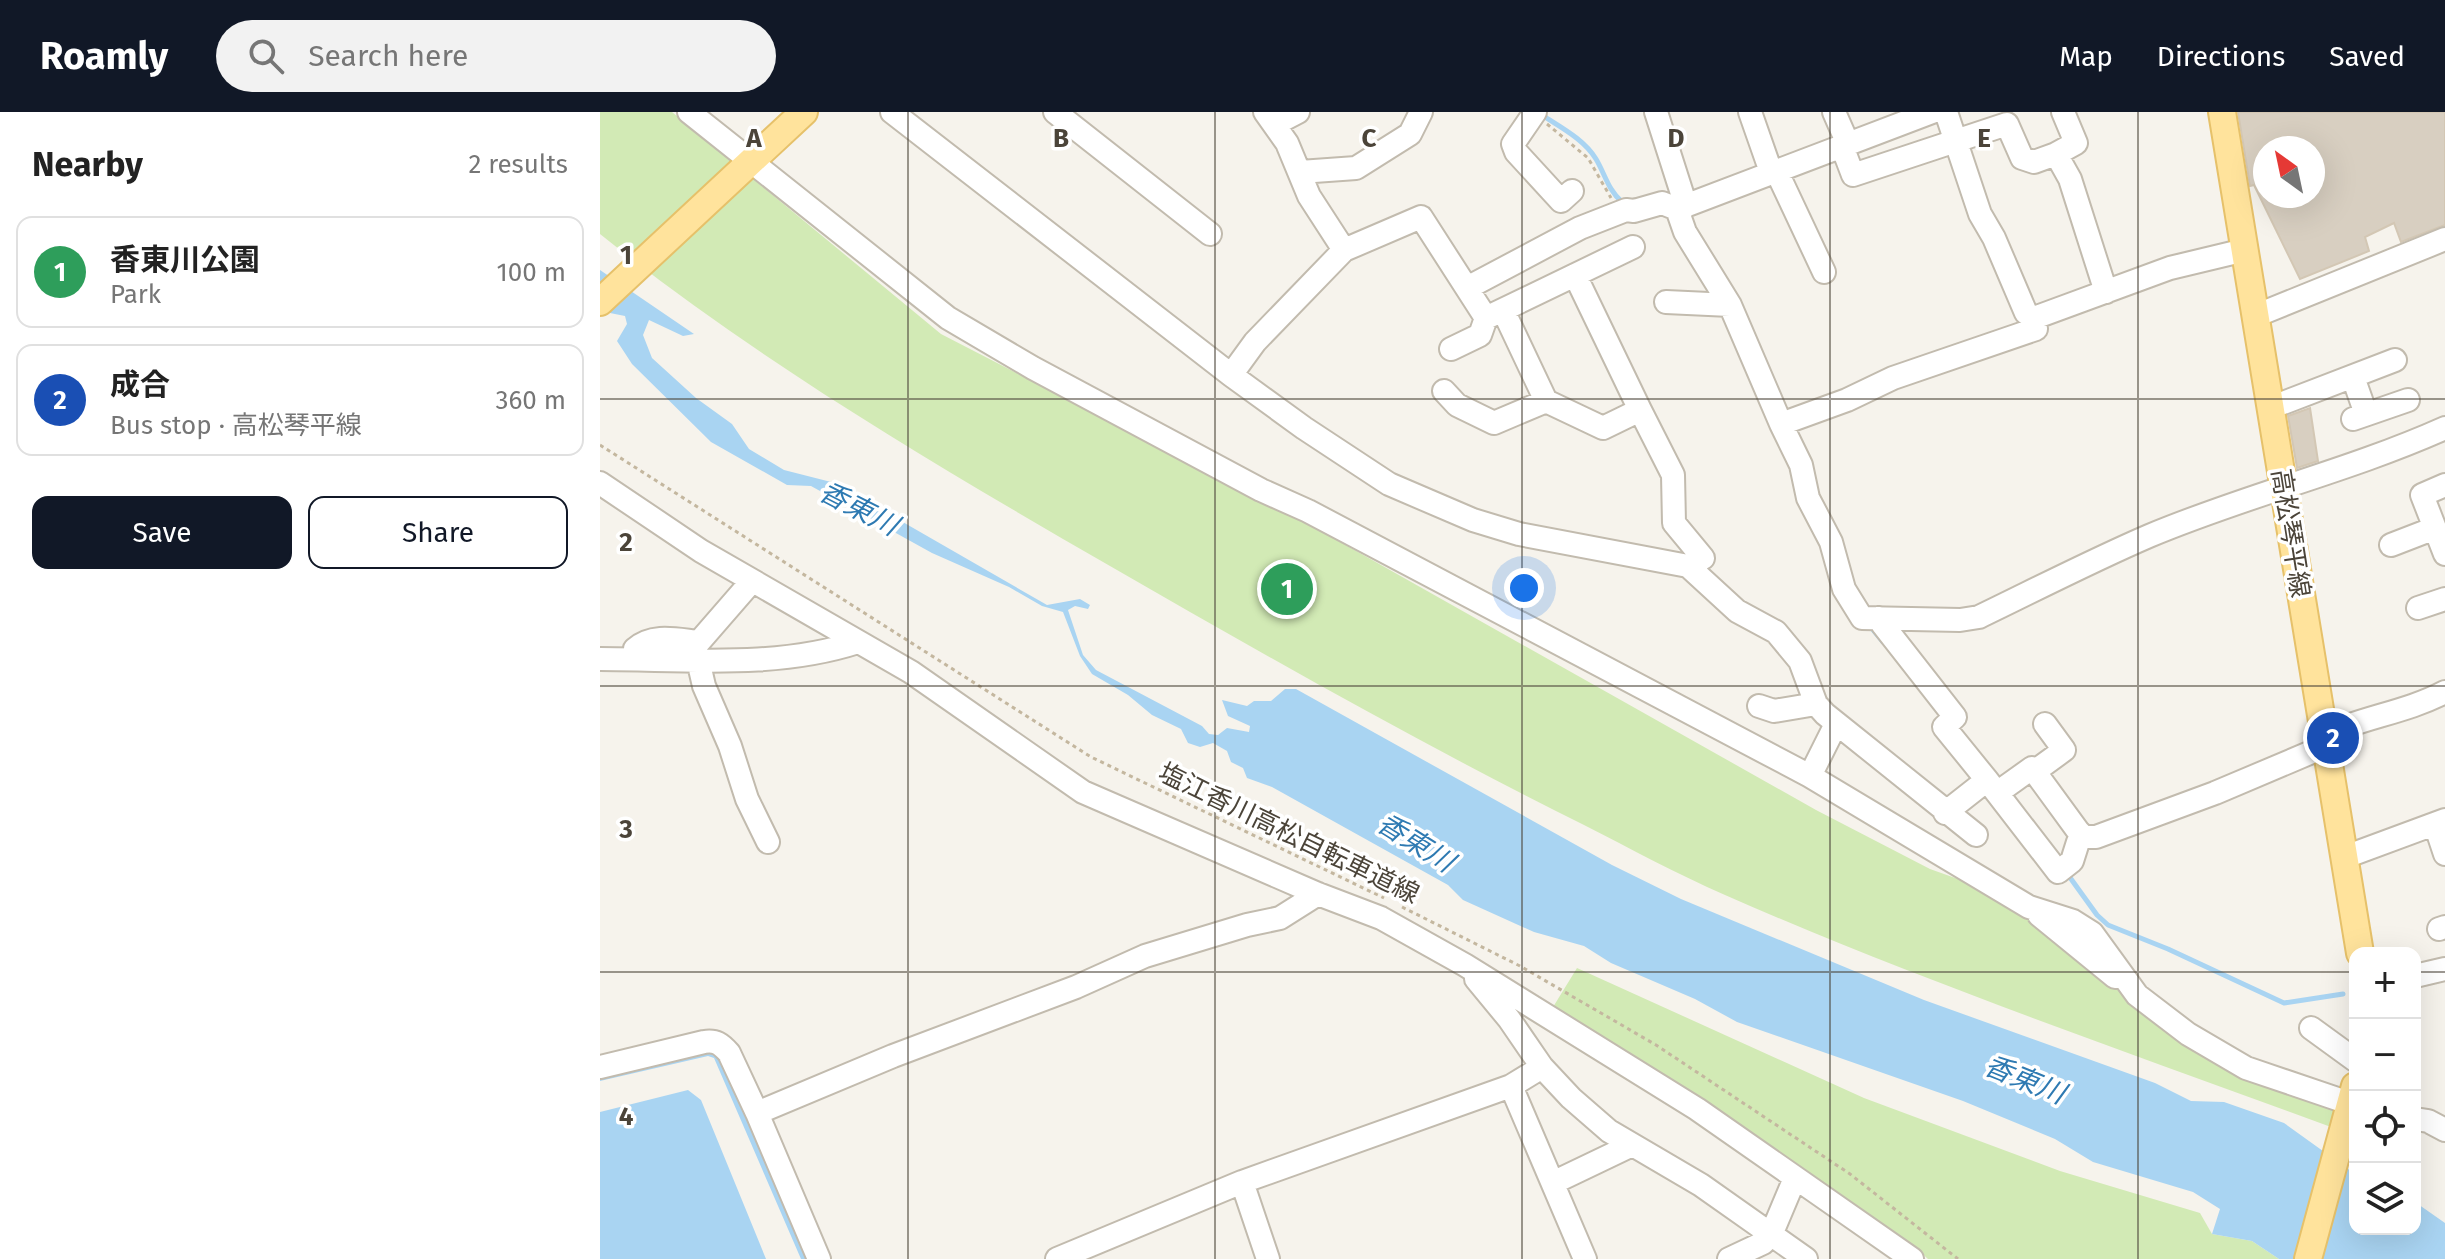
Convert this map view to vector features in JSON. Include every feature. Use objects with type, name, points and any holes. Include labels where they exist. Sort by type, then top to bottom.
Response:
[{"type":"main road","points":[[600,302],[804,112]]},
{"type":"main road","name":"高松琴平線","points":[[2222,112],[2359,947]]},
{"type":"main road","points":[[2308,1259],[2349,1113]]},
{"type":"street","points":[[689,112],[747,164],[948,318],[1033,368],[1261,490],[1308,511],[1810,776],[1942,852],[2029,907],[2073,921],[2092,933],[2137,995],[2188,1034],[2246,1068],[2349,1101]]},
{"type":"street","points":[[892,112],[1231,375],[1360,466],[1427,502],[1519,534],[1688,566],[1737,611],[1764,623],[1784,640],[1800,661],[1816,704],[1836,724],[1976,835]]},
{"type":"street","points":[[1055,112],[1210,234]]},
{"type":"street","points":[[1298,112],[1270,118],[1300,172],[1309,196],[1344,250]]},
{"type":"street","points":[[1300,172],[1356,168],[1410,134],[1421,112]]},
{"type":"street","points":[[1656,112],[1682,208],[1685,232],[1730,305],[1785,423],[1801,465],[1813,512],[1831,542],[1844,589],[1870,618],[1883,625],[1955,717],[1944,727],[1997,788],[2058,872],[2072,861],[2078,842],[2084,837],[2121,830],[2325,740],[2347,725],[2414,707],[2445,692]]},
{"type":"street","points":[[1750,112],[1774,171],[1824,272]]},
{"type":"street","points":[[1834,112],[1853,175],[2007,124],[2022,158],[2034,162],[2076,143],[2063,112]]},
{"type":"street","points":[[1467,288],[1580,228],[1626,210],[1634,211],[1662,203],[1682,208],[1932,112]]},
{"type":"street","points":[[1785,423],[1847,400],[1893,378],[2036,329],[2034,318],[2026,313],[1994,238],[1980,214],[1946,112]]},
{"type":"street","points":[[1534,113],[1513,144],[1516,152],[1561,201],[1572,191]]},
{"type":"street","points":[[2056,154],[2070,179],[2106,292]]},
{"type":"street","points":[[1231,375],[1255,342],[1344,250],[1421,217],[1467,288],[1494,314],[1546,401],[1603,428],[1640,410]]},
{"type":"street","points":[[2255,316],[2445,239]]},
{"type":"street","points":[[1451,349],[1480,335],[1494,314],[1633,247]]},
{"type":"street","points":[[2034,318],[2170,268],[2245,250]]},
{"type":"street","points":[[1575,275],[1673,475],[1674,523],[1703,558]]},
{"type":"street","points":[[1666,302],[1730,305]]},
{"type":"street","points":[[2270,408],[2395,360]]},
{"type":"street","points":[[2353,377],[2360,417],[2408,400]]},
{"type":"street","points":[[1444,391],[1457,405],[1494,423],[1546,401]]},
{"type":"street","points":[[1870,618],[1960,620],[1979,617],[2149,536],[2283,485],[2397,449],[2445,428]]},
{"type":"street","points":[[600,483],[701,551],[911,672],[1083,792],[1318,894],[1381,918],[1465,965],[1697,1109],[1912,1259]]},
{"type":"street","points":[[2445,485],[2422,495],[2445,554]]},
{"type":"street","points":[[2391,545],[2435,528]]},
{"type":"street","points":[[637,659],[635,649],[643,642],[654,639],[699,642],[752,581]]},
{"type":"street","points":[[2418,608],[2445,599]]},
{"type":"street","points":[[600,659],[751,660],[825,653],[858,642]]},
{"type":"street","points":[[698,660],[704,686],[730,746],[747,799],[768,842]]},
{"type":"street","points":[[1759,706],[1774,711],[1816,704]]},
{"type":"street","points":[[1810,776],[1836,724]]},
{"type":"street","points":[[2034,772],[2064,750],[2045,724]]},
{"type":"street","points":[[1945,813],[2032,768],[2084,837]]},
{"type":"street","points":[[2345,857],[2440,822],[2445,854]]},
{"type":"street","points":[[757,1113],[893,1056],[1076,987],[1145,956],[1280,918],[1318,894]]},
{"type":"street","points":[[1465,965],[1509,1019],[1542,1067],[1609,1131],[1701,1185],[1806,1259]]},
{"type":"street","points":[[2421,975],[2445,969]]},
{"type":"street","points":[[2311,1028],[2349,1056]]},
{"type":"street","points":[[600,1067],[713,1041],[729,1053],[819,1259]]},
{"type":"street","points":[[1057,1259],[1242,1182],[1511,1086],[1542,1067]]},
{"type":"street","points":[[1511,1086],[1585,1259]]},
{"type":"street","points":[[2421,1120],[2445,1130]]},
{"type":"street","points":[[1561,1179],[1632,1145]]},
{"type":"street","points":[[1729,1259],[1763,1243],[1771,1235],[1795,1178]]},
{"type":"street","points":[[1242,1182],[1268,1259]]},
{"type":"path","points":[[1534,113],[1588,158],[1613,202],[1626,210]]},
{"type":"path","name":"塩江香川高松自転車道線","points":[[600,445],[1091,757],[1385,898]]},
{"type":"path","name":"塩江香川高松自転車道線","points":[[1399,905],[1520,966],[1656,1045],[1850,1174],[1958,1259]]},
{"type":"green space","points":[[600,112],[672,112],[941,334],[1303,521],[1816,810],[1930,869],[1986,889],[2066,944],[2181,1039],[2239,1077],[2336,1107],[2331,1127],[1950,987],[1707,887],[1404,732],[1044,528],[913,450],[785,368],[660,281],[600,234]]},
{"type":"green space","points":[[1577,968],[1864,1098],[2060,1171],[2200,1213],[2212,1234],[2252,1241],[2279,1259],[1928,1259],[1550,1012]]},
{"type":"water","name":"香東川","points":[[600,270],[694,334],[683,336],[649,320],[643,335],[652,358],[696,398],[732,424],[749,449],[784,470],[835,483],[1047,605],[1080,599],[1090,605],[1088,609],[1075,606],[1068,610],[1083,655],[1096,670],[1202,726],[1209,734],[1218,735],[1227,728],[1249,732],[1250,726],[1228,716],[1222,700],[1247,706],[1254,701],[1271,701],[1285,689],[1296,689],[1612,865],[1681,899],[1924,1000],[2155,1083],[2191,1101],[2224,1102],[2284,1123],[2349,1170],[2349,1235],[2421,1235],[2421,1206],[2445,1223],[2445,1259],[2279,1259],[2252,1241],[2212,1234],[2220,1209],[2193,1192],[2093,1162],[2055,1139],[1963,1101],[1737,1022],[1695,999],[1611,963],[1584,946],[1534,932],[1463,900],[1448,885],[1272,787],[1247,778],[1243,768],[1231,762],[1227,751],[1213,743],[1200,747],[1188,743],[1181,729],[1152,715],[1128,695],[1092,674],[1080,656],[1063,612],[1042,606],[1009,587],[932,553],[811,486],[787,485],[711,442],[632,364],[617,341],[627,324],[625,316],[600,311]]},
{"type":"water","points":[[718,1048],[815,1259],[801,1259],[714,1058],[708,1056],[600,1081],[600,1072]]},
{"type":"water","points":[[688,1090],[701,1100],[766,1259],[600,1259],[600,1112]]},
{"type":"building","points":[[2238,112],[2445,112],[2445,225],[2401,242],[2394,223],[2365,237],[2369,251],[2300,279],[2265,208],[2325,208],[2325,136],[2253,136],[2253,185],[2250,186]]},
{"type":"building","points":[[2310,408],[2318,461],[2297,468],[2288,416]]},
{"type":"waterway","points":[[1542,115],[1585,145],[1622,202]]},
{"type":"waterway","points":[[1869,625],[1883,642]]},
{"type":"waterway","points":[[2066,872],[2097,915],[2108,925],[2284,1003],[2343,994]]},
{"type":"place","name":"香東川公園","points":[[1287,589]]},
{"type":"place","name":"成合","points":[[2333,738]]}]
